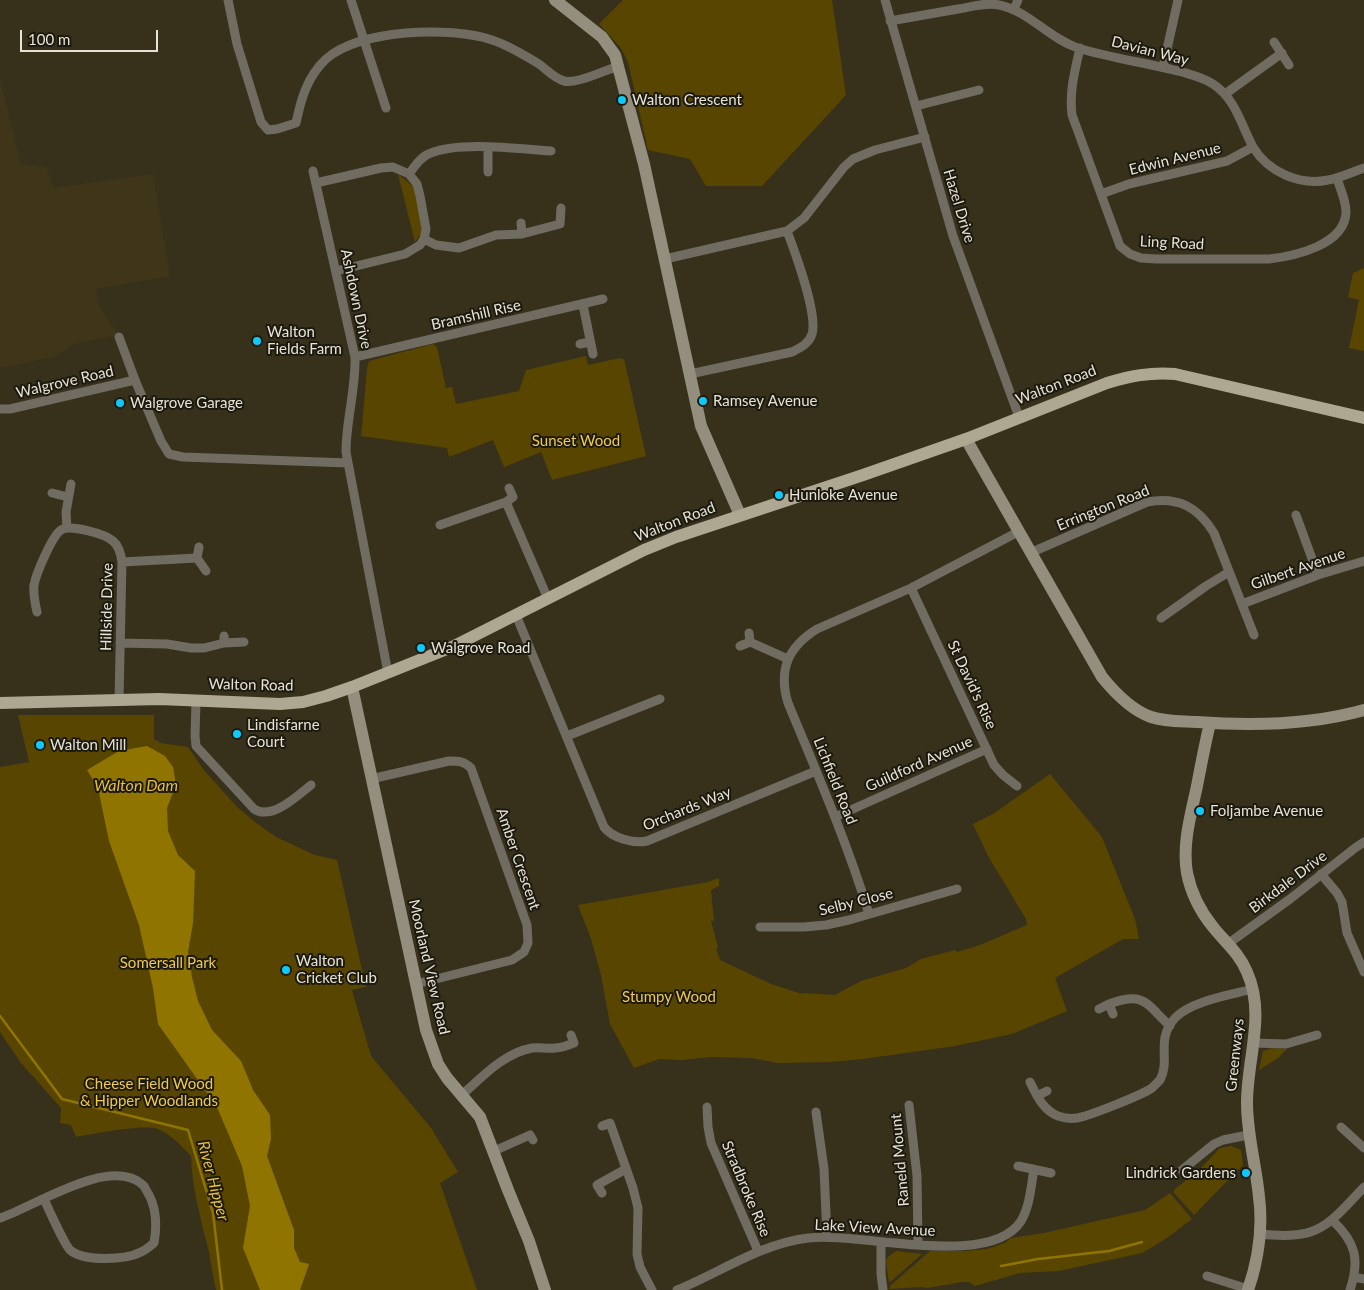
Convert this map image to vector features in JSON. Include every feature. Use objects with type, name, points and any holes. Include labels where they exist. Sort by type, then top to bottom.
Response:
[{"type":"main road","name":"Walton Road","points":[[0,703],[159,699],[287,703],[318,698],[352,688],[452,646],[644,550],[966,439],[1122,378],[1158,373],[1194,378],[1364,418]]},
{"type":"street","points":[[228,0],[237,44],[262,122],[266,129],[277,129],[296,123],[305,89],[321,65],[336,52],[364,41],[393,34],[452,33],[491,40],[512,48],[560,79],[569,81],[619,66]]},
{"type":"street","points":[[351,0],[386,108]]},
{"type":"street","points":[[555,0],[602,37],[610,46],[619,66],[644,164],[702,426],[740,516]]},
{"type":"street","name":"Hazel Drive","points":[[885,0],[963,266],[1019,417]]},
{"type":"street","points":[[1014,9],[1018,0]]},
{"type":"street","points":[[1163,67],[1178,0]]},
{"type":"street","name":"Davian Way","points":[[890,21],[982,5],[997,5],[1014,9],[1030,18],[1060,41],[1080,48],[1163,67],[1213,84],[1225,94],[1234,106],[1260,158],[1282,174],[1306,181],[1327,180],[1364,168]]},
{"type":"street","points":[[1274,42],[1289,65]]},
{"type":"street","name":"Ling Road","points":[[1080,48],[1072,88],[1071,108],[1120,246],[1130,254],[1140,258],[1269,259],[1286,257],[1323,244],[1334,238],[1345,220],[1344,200],[1336,178]]},
{"type":"street","points":[[1225,94],[1282,53]]},
{"type":"street","points":[[916,106],[979,90]]},
{"type":"street","points":[[665,259],[787,231],[804,218],[840,171],[853,159],[875,150],[925,137]]},
{"type":"street","points":[[409,174],[418,161],[430,153],[444,149],[464,147],[551,151]]},
{"type":"street","name":"Edwin Avenue","points":[[1101,194],[1129,184],[1227,161],[1253,147]]},
{"type":"street","points":[[488,148],[488,172]]},
{"type":"street","points":[[316,183],[386,167],[397,168],[409,174],[417,184],[422,203],[426,230],[420,245],[410,252],[336,271]]},
{"type":"street","name":"Ashdown Drive","points":[[313,171],[355,356],[355,378],[346,440],[348,463]]},
{"type":"street","points":[[424,239],[436,245],[459,248],[496,235],[522,234],[560,224],[561,208]]},
{"type":"street","points":[[521,223],[522,234]]},
{"type":"street","points":[[690,374],[792,352],[801,348],[810,340],[813,332],[803,276],[787,231]]},
{"type":"street","name":"Bramshill Rise","points":[[355,356],[583,305],[602,299]]},
{"type":"street","points":[[583,305],[593,354]]},
{"type":"street","name":"Walgrove Road","points":[[119,337],[161,441],[169,454],[183,457],[348,463]]},
{"type":"street","points":[[580,344],[590,342]]},
{"type":"street","name":"Walgrove Road","points":[[0,409],[10,409],[136,380]]},
{"type":"street","points":[[966,439],[1102,677],[1117,695],[1137,710],[1151,717],[1167,720],[1264,724],[1300,722],[1335,717],[1364,710]]},
{"type":"street","points":[[348,463],[388,673]]},
{"type":"street","points":[[37,612],[34,598],[35,583],[58,533],[67,528],[66,512],[71,484]]},
{"type":"street","points":[[440,525],[476,508],[506,502],[513,497],[510,488]]},
{"type":"street","points":[[52,493],[68,496]]},
{"type":"street","name":"Errington Road","points":[[1030,553],[1147,502],[1170,500],[1188,506],[1206,519],[1214,533],[1254,636]]},
{"type":"street","points":[[506,502],[548,598]]},
{"type":"street","points":[[1296,515],[1318,575]]},
{"type":"street","name":"Hillside Drive","points":[[67,528],[78,528],[113,541],[120,549],[122,562],[119,700]]},
{"type":"street","name":"Lichfield Road","points":[[869,914],[857,877],[784,692],[785,669],[788,659],[804,637],[817,629],[911,588],[1018,532]]},
{"type":"street","points":[[200,547],[197,558],[206,571]]},
{"type":"street","points":[[122,562],[197,558]]},
{"type":"street","name":"Gilbert Avenue","points":[[1242,604],[1318,575],[1364,561]]},
{"type":"street","points":[[1161,618],[1229,572]]},
{"type":"street","name":"St David's Rise","points":[[911,588],[994,765],[1017,786]]},
{"type":"street","name":"Orchards Way","points":[[516,615],[604,827],[612,834],[634,842],[647,841],[816,771]]},
{"type":"street","points":[[740,646],[749,637],[788,659]]},
{"type":"street","points":[[120,643],[167,644],[204,648],[224,639],[244,642]]},
{"type":"street","name":"Moorland View Road","points":[[352,688],[431,1047],[447,1078],[480,1117],[530,1241],[545,1290]]},
{"type":"street","points":[[567,736],[660,699]]},
{"type":"street","points":[[196,701],[195,736],[198,749],[257,811],[268,812],[289,808],[311,784]]},
{"type":"street","name":"Greenways","points":[[1210,723],[1187,838],[1187,871],[1191,890],[1202,910],[1239,956],[1253,989],[1256,1006],[1247,1102],[1248,1135],[1260,1199],[1259,1234],[1255,1266],[1248,1289]]},
{"type":"street","name":"Guildford Avenue","points":[[834,817],[987,749]]},
{"type":"street","name":"Amber Crescent","points":[[371,779],[449,761],[458,760],[466,763],[471,768],[527,925],[528,943],[519,956],[512,960],[416,984]]},
{"type":"street","name":"Birkdale Drive","points":[[1229,943],[1364,842]]},
{"type":"street","points":[[1321,874],[1342,902],[1347,933],[1363,967]]},
{"type":"street","name":"Selby Close","points":[[760,927],[826,925],[956,889]]},
{"type":"street","points":[[1030,1082],[1040,1102],[1051,1112],[1066,1118],[1075,1118],[1152,1088],[1160,1079],[1163,1066],[1164,1037],[1175,1018],[1188,1008],[1253,989]]},
{"type":"street","points":[[1099,1008],[1123,999],[1137,998],[1145,1001],[1170,1026]]},
{"type":"street","points":[[1109,1004],[1113,1014]]},
{"type":"street","points":[[1302,1030],[1306,1039]]},
{"type":"street","points":[[462,1095],[482,1076],[505,1059],[518,1052],[533,1048],[557,1048],[574,1043],[571,1035]]},
{"type":"street","points":[[1254,1043],[1286,1044],[1317,1035]]},
{"type":"street","points":[[1037,1096],[1047,1091]]},
{"type":"street","points":[[1128,1098],[1132,1108]]},
{"type":"street","name":"Raneld Mount","points":[[909,1105],[916,1176],[918,1244]]},
{"type":"street","name":"Stradbroke Rise","points":[[707,1107],[708,1128],[713,1149],[758,1251]]},
{"type":"street","points":[[816,1112],[824,1170],[827,1237]]},
{"type":"street","points":[[602,1126],[610,1123],[633,1188],[638,1208],[638,1261],[652,1290]]},
{"type":"street","points":[[1346,1127],[1364,1148]]},
{"type":"street","points":[[494,1151],[530,1135],[533,1140]]},
{"type":"street","points":[[1182,1170],[1214,1144],[1223,1140],[1248,1135]]},
{"type":"street","points":[[1018,1166],[1051,1173]]},
{"type":"street","points":[[602,1193],[598,1185],[626,1168]]},
{"type":"street","name":"Lake View Avenue","points":[[677,1290],[758,1251],[790,1241],[808,1238],[827,1237],[881,1242],[973,1245],[1000,1238],[1012,1231],[1026,1209],[1034,1169]]},
{"type":"street","points":[[0,1218],[72,1185],[105,1177],[127,1177],[143,1185],[153,1203],[157,1227],[154,1243],[142,1252],[125,1258],[92,1258],[82,1256],[70,1250],[44,1199]]},
{"type":"street","points":[[1259,1234],[1283,1236],[1306,1234],[1321,1229],[1364,1187]]},
{"type":"street","points":[[1332,1220],[1350,1241],[1354,1252],[1356,1264],[1350,1290]]},
{"type":"street","points":[[881,1242],[883,1290]]},
{"type":"street","points":[[1208,1276],[1248,1289]]},
{"type":"street","points":[[1354,1277],[1364,1280]]},
{"type":"shaded area","points":[[0,79],[21,164],[46,167],[54,188],[153,174],[170,276],[96,289],[99,305],[118,335],[77,343],[53,357],[0,368]]},
{"type":"green space","points":[[623,0],[832,0],[846,95],[762,186],[706,186],[690,159],[648,150],[628,62],[621,48],[599,24]]},
{"type":"green space","points":[[398,174],[413,186],[416,195],[422,226],[420,235],[415,242]]},
{"type":"green space","points":[[1364,268],[1364,351],[1349,348],[1359,300],[1348,297],[1353,273]]},
{"type":"green space","name":"Sunset Wood","points":[[433,344],[437,347],[446,388],[452,387],[456,404],[519,391],[526,370],[586,356],[588,365],[620,358],[624,359],[646,456],[552,480],[541,452],[504,467],[493,440],[449,457],[447,448],[361,436],[369,361]]},
{"type":"green space","name":"Somersall Park","points":[[18,715],[154,715],[154,739],[161,743],[188,747],[203,769],[237,807],[255,822],[276,837],[315,855],[337,860],[366,987],[352,990],[371,1056],[431,1128],[458,1172],[440,1183],[477,1290],[216,1290],[195,1192],[191,1156],[188,1152],[158,1129],[130,1129],[76,1137],[71,1125],[60,1123],[61,1108],[21,1063],[0,1032],[0,767],[29,762]]},
{"type":"green space","name":"Stumpy Wood","points":[[1050,774],[1102,837],[1135,919],[1139,939],[1123,939],[1055,978],[1067,1011],[1012,1034],[955,1046],[863,1059],[778,1063],[751,1058],[659,1059],[634,1068],[610,1024],[601,975],[591,939],[578,905],[708,882],[719,878],[719,886],[711,890],[714,921],[711,921],[720,960],[771,984],[802,994],[835,995],[861,981],[906,968],[921,959],[955,950],[957,952],[980,945],[1027,925],[1026,919],[988,856],[973,824],[993,814]]},
{"type":"green space","points":[[1272,1048],[1287,1049],[1278,1058],[1259,1070],[1263,1051]]},
{"type":"green space","points":[[1231,1146],[1241,1150],[1243,1165],[1194,1215],[1174,1193],[1174,1190],[1201,1168],[1220,1148]]},
{"type":"green space","points":[[1170,1193],[1192,1219],[1167,1238],[1142,1253],[1059,1271],[1020,1273],[975,1286],[969,1282],[962,1282],[928,1288],[890,1289],[890,1286],[930,1251],[987,1249],[1005,1243],[1011,1238],[1044,1233],[1145,1210]]},
{"type":"green space","points":[[896,1251],[922,1254],[889,1283],[886,1261]]},
{"type":"water","name":"Walton Dam","points":[[147,746],[165,756],[173,767],[176,785],[167,808],[168,831],[178,855],[195,871],[193,923],[188,952],[198,1001],[212,1030],[241,1061],[253,1090],[270,1115],[271,1139],[267,1156],[294,1230],[294,1248],[300,1262],[309,1264],[300,1290],[260,1290],[243,1248],[250,1206],[242,1166],[217,1107],[158,1024],[153,988],[139,925],[109,841],[98,788],[87,770],[119,751]]},
{"type":"waterway","name":"River Hipper","points":[[0,1016],[62,1099],[188,1130],[213,1213],[222,1290]]},
{"type":"waterway","points":[[1001,1266],[1038,1259],[1109,1251],[1142,1242]]},
{"type":"place","name":"Walton Crescent","points":[[622,100]]},
{"type":"place","name":"Walton Fields Farm","points":[[257,341]]},
{"type":"place","name":"Ramsey Avenue","points":[[703,401]]},
{"type":"place","name":"Walgrove Garage","points":[[120,403]]},
{"type":"place","name":"Hunloke Avenue","points":[[779,495]]},
{"type":"place","name":"Walgrove Road","points":[[421,648]]},
{"type":"place","name":"Lindisfarne Court","points":[[237,734]]},
{"type":"place","name":"Walton Mill","points":[[40,745]]},
{"type":"place","name":"Foljambe Avenue","points":[[1200,811]]},
{"type":"place","name":"Walton Cricket Club","points":[[286,970]]},
{"type":"place","name":"Lindrick Gardens","points":[[1246,1173]]},
{"type":"park label","name":"Cheese Field Wood & Hipper Woodlands","points":[[149,1092]]}]
